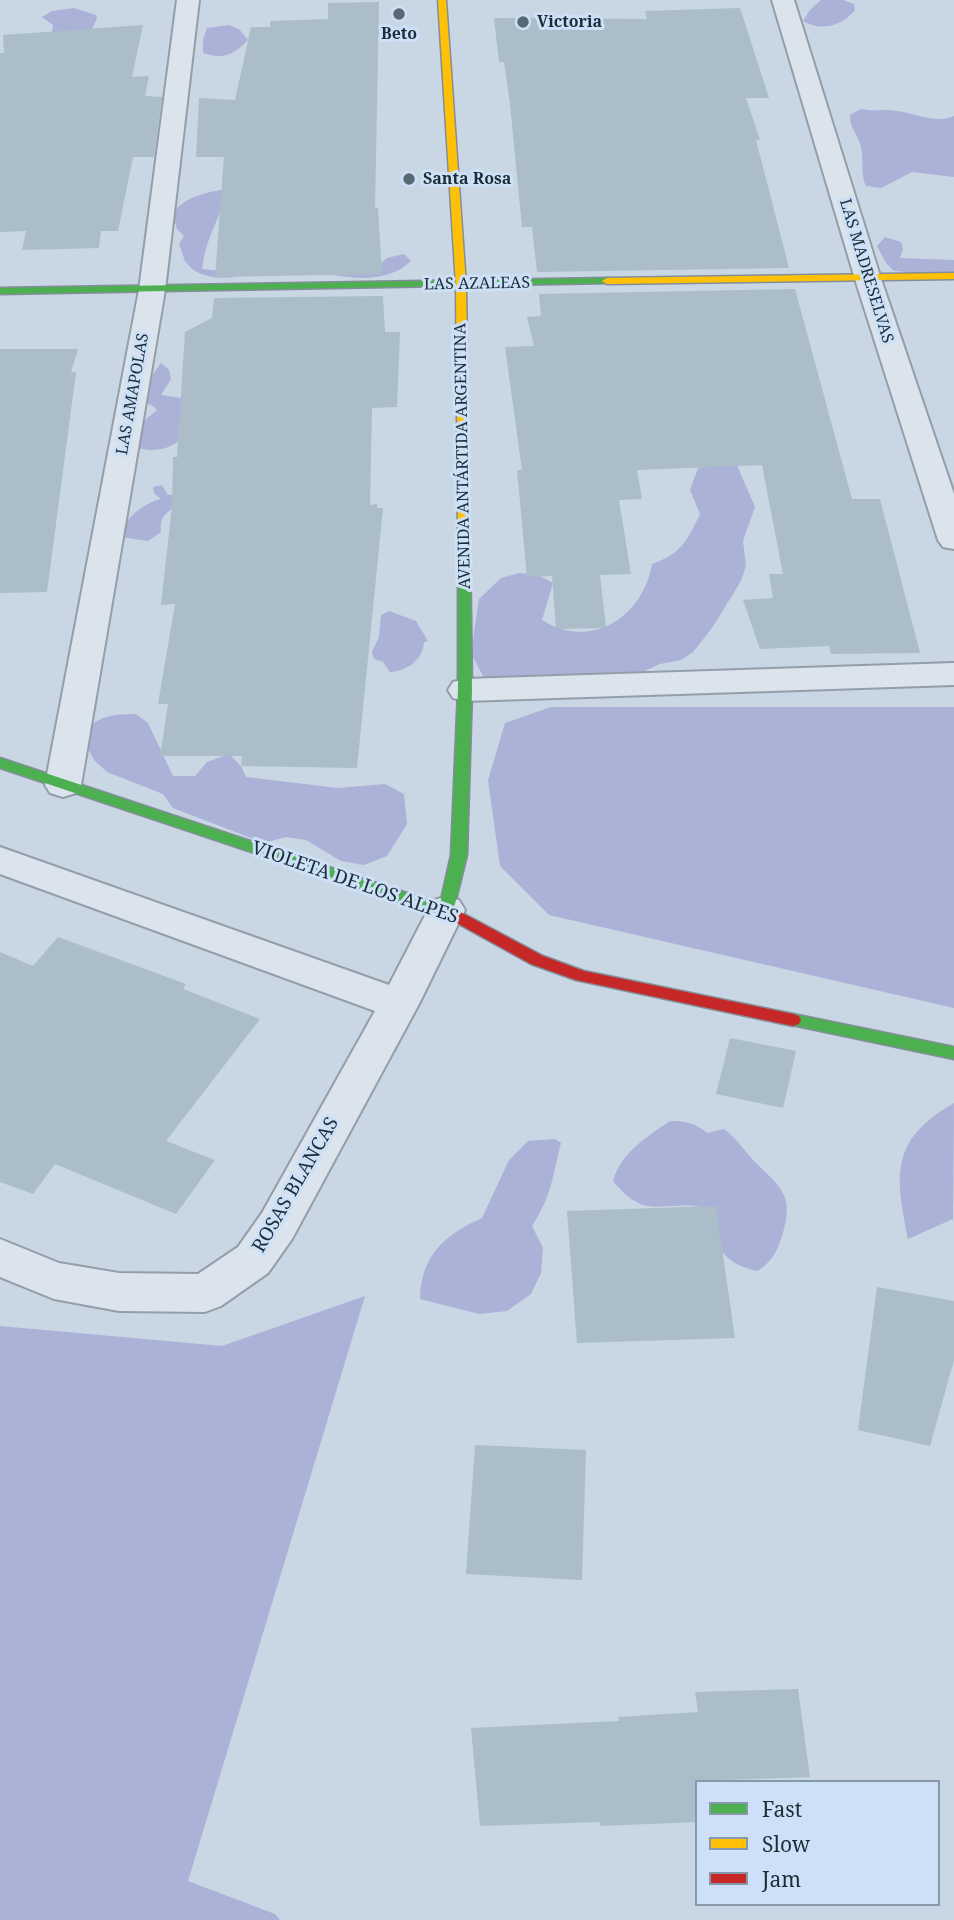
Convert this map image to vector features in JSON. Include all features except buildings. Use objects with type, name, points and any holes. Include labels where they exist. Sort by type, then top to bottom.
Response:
[{"type":"street","name":"LAS AMAPOLAS","points":[[63,785],[152,290],[188,0]]},
{"type":"street","name":"AVENIDA ANTÁRTIDA ARGENTINA","points":[[442,0],[461,285],[465,690],[460,855],[446,910]]},
{"type":"street","name":"LAS MADRESELVAS","points":[[783,0],[868,279],[954,540]]},
{"type":"street","name":"LAS AZALEAS","points":[[0,291],[954,276]]},
{"type":"street","points":[[465,690],[954,674]]},
{"type":"street","name":"VIOLETA DE LOS ALPES","points":[[0,763],[446,910],[537,960],[582,976],[954,1053]]},
{"type":"street","points":[[0,860],[398,1004]]},
{"type":"street","name":"ROSAS BLANCAS","points":[[0,1257],[54,1281],[119,1293],[205,1293],[253,1260],[277,1226],[446,910]]},
{"type":"shaded area","points":[[821,0],[843,0],[854,4],[855,10],[844,20],[831,26],[817,26],[803,21]]},
{"type":"shaded area","points":[[74,8],[96,15],[90,34],[52,32],[53,25],[42,17],[52,11]]},
{"type":"shaded area","points":[[229,25],[239,29],[248,40],[228,55],[203,53],[207,28]]},
{"type":"shaded area","points":[[861,109],[896,111],[938,119],[954,116],[954,177],[912,172],[881,188],[866,186],[861,147],[850,119],[850,115]]},
{"type":"shaded area","points":[[232,188],[210,237],[202,269],[249,274],[223,278],[206,275],[191,268],[185,261],[179,244],[184,236],[177,229],[172,213],[192,198]]},
{"type":"shaded area","points":[[885,237],[901,242],[903,250],[900,258],[954,260],[954,276],[894,271],[886,263],[877,246]]},
{"type":"shaded area","points":[[404,254],[411,261],[382,276],[360,278],[327,274],[378,266],[387,258]]},
{"type":"shaded area","points":[[161,363],[169,370],[171,379],[161,395],[195,400],[186,429],[178,441],[160,449],[141,449],[136,447],[139,425],[157,410],[139,400],[141,390]]},
{"type":"shaded area","points":[[731,451],[755,507],[743,541],[746,566],[741,581],[712,628],[693,652],[681,660],[660,664],[625,680],[486,682],[471,653],[479,599],[501,578],[519,573],[538,575],[553,583],[542,620],[560,629],[579,632],[612,624],[638,599],[647,583],[652,564],[677,551],[691,532],[700,514],[690,490],[698,468]]},
{"type":"shaded area","points":[[162,485],[168,495],[177,494],[188,502],[168,512],[162,520],[161,532],[148,541],[121,537],[126,524],[135,513],[147,504],[161,499],[154,493],[153,487]]},
{"type":"shaded area","points":[[389,611],[416,621],[428,641],[424,642],[421,654],[413,663],[390,672],[383,662],[374,659],[372,652],[379,637],[381,615]]},
{"type":"shaded area","points":[[551,707],[954,707],[954,1008],[549,915],[500,866],[488,780],[505,723]]},
{"type":"shaded area","points":[[136,714],[148,723],[173,776],[195,776],[207,762],[229,754],[241,766],[246,777],[338,788],[385,784],[404,794],[407,824],[387,856],[364,865],[341,861],[306,840],[286,837],[264,843],[173,808],[163,794],[107,772],[94,760],[87,746],[86,731],[96,722],[115,715]]},
{"type":"shaded area","points":[[954,1103],[953,1219],[908,1239],[901,1196],[902,1161],[908,1145],[918,1131]]},
{"type":"shaded area","points":[[670,1121],[690,1123],[707,1133],[724,1129],[783,1193],[787,1211],[782,1236],[773,1256],[758,1271],[735,1263],[720,1249],[702,1207],[645,1205],[625,1194],[613,1181],[628,1153]]},
{"type":"shaded area","points":[[555,1139],[561,1143],[551,1186],[532,1226],[543,1248],[541,1273],[531,1294],[507,1311],[479,1314],[420,1299],[421,1284],[430,1259],[456,1232],[482,1218],[509,1160],[528,1141]]},
{"type":"shaded area","points":[[365,1296],[188,1881],[275,1914],[280,1920],[0,1920],[0,1326],[222,1346]]},
{"type":"traffic: fast","points":[[0,291],[607,281]]},
{"type":"traffic: fast","points":[[446,910],[459,855],[465,690],[464,545]]},
{"type":"traffic: fast","points":[[0,763],[451,913]]},
{"type":"traffic: fast","points":[[793,1020],[954,1053]]},
{"type":"traffic: slow","points":[[442,0],[461,285],[464,545]]},
{"type":"traffic: slow","points":[[607,281],[954,276]]},
{"type":"traffic: jam","points":[[451,913],[537,960],[582,976],[793,1020]]},
{"type":"place","name":"Beto","points":[[399,14]]},
{"type":"place","name":"Victoria","points":[[523,22]]},
{"type":"place","name":"Santa Rosa","points":[[409,179]]}]
